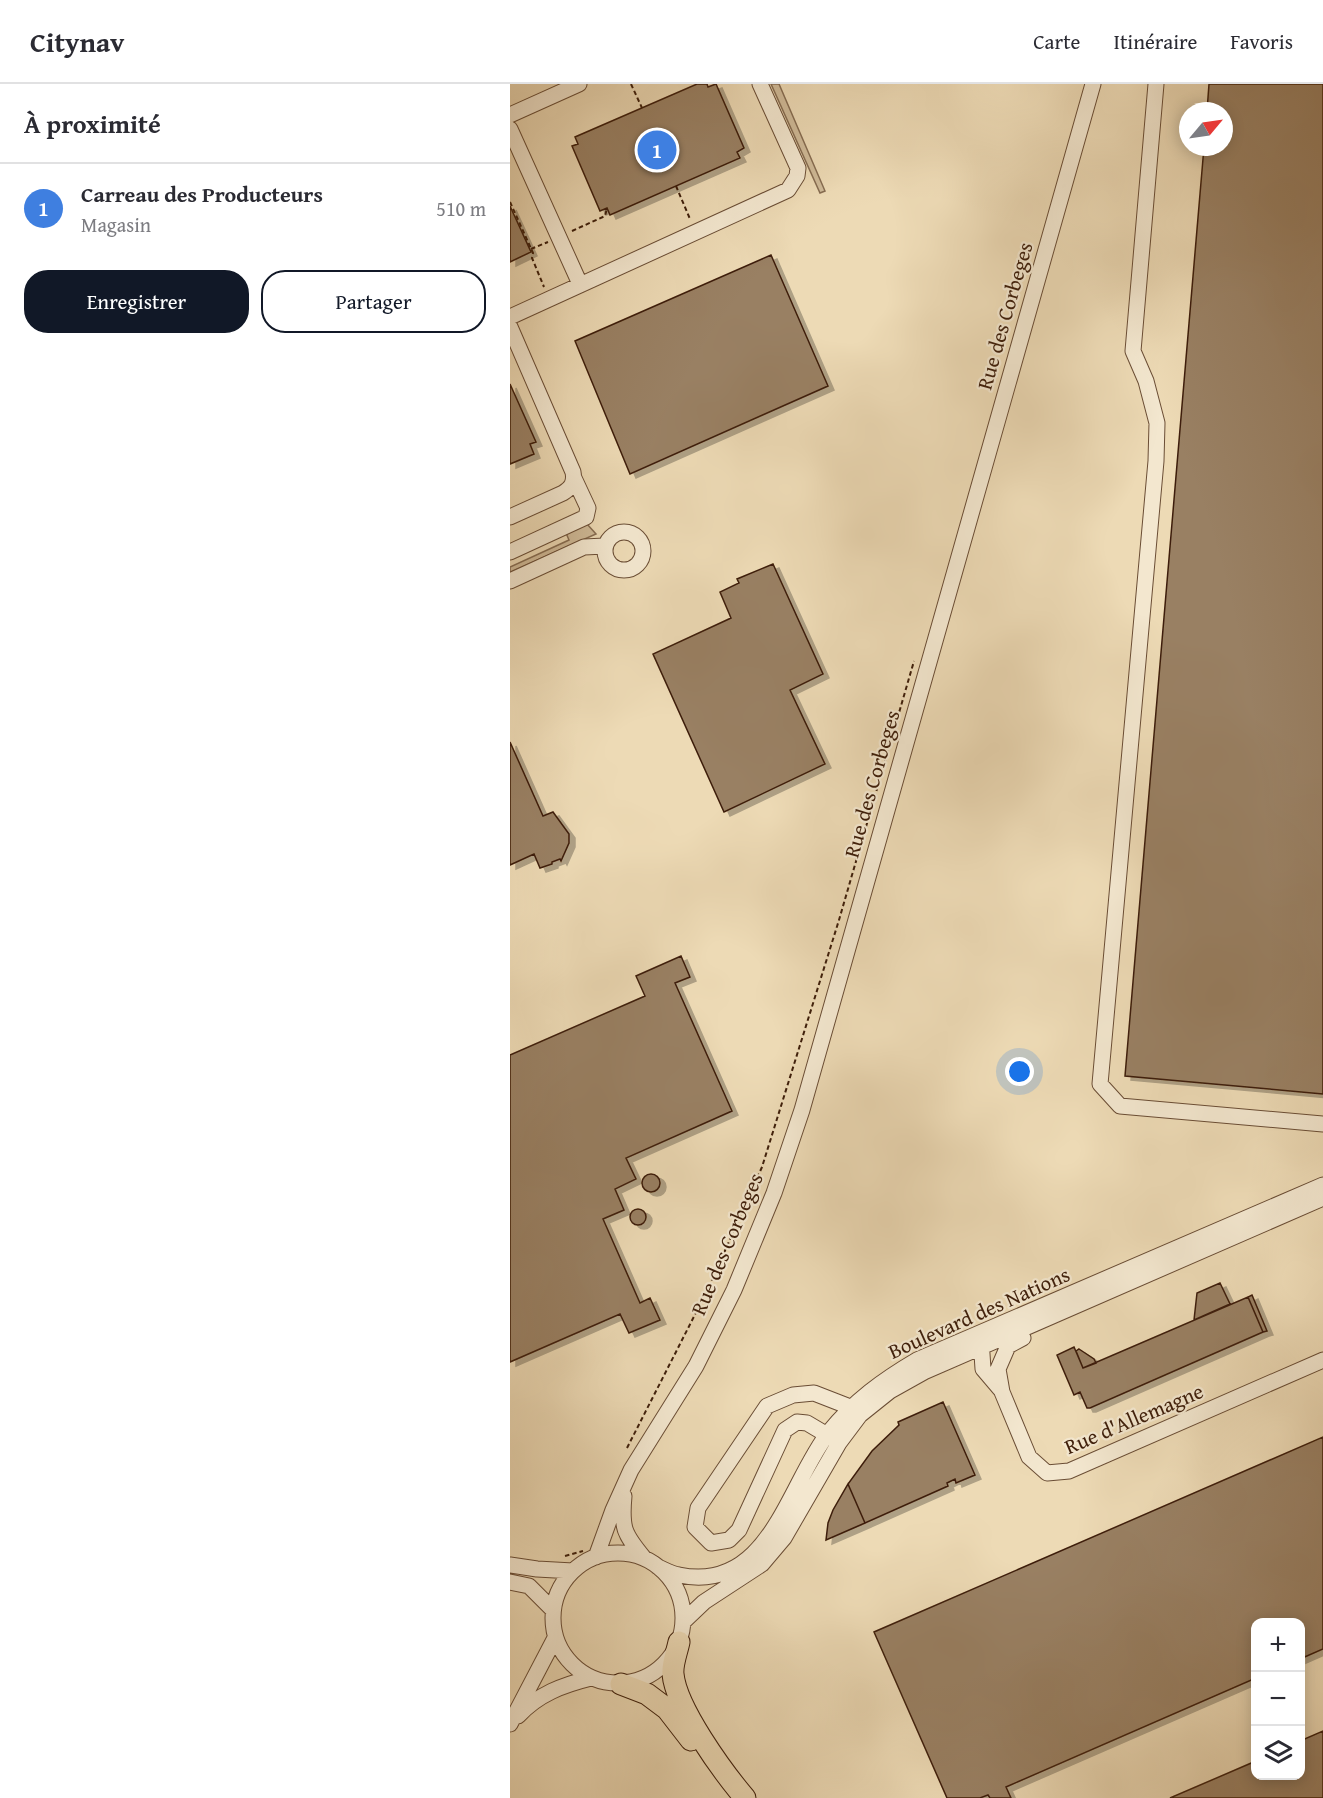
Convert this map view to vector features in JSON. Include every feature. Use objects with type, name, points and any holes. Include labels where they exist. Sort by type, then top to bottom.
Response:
[{"type":"highway","points":[[681,1632],[673,1673],[677,1691],[693,1723],[745,1798]]},
{"type":"highway","points":[[621,1684],[647,1694],[667,1708],[716,1778],[733,1798]]},
{"type":"street","points":[[510,115],[579,84]]},
{"type":"street","points":[[510,317],[788,190],[797,176],[798,168],[760,84]]},
{"type":"street","name":"Rue des Corbeges","points":[[592,1551],[631,1470],[696,1366],[729,1299],[774,1193],[792,1141],[1093,84]]},
{"type":"street","points":[[1156,84],[1133,351],[1146,381],[1157,423],[1156,461],[1100,1084],[1120,1106],[1323,1124]]},
{"type":"street","points":[[510,129],[580,284]]},
{"type":"street","points":[[510,327],[588,508],[586,517],[510,552]]},
{"type":"street","points":[[510,517],[563,494],[569,489],[574,478]]},
{"type":"street","points":[[510,581],[584,547],[605,546]]},
{"type":"street","name":"Boulevard des Nations","points":[[681,1632],[704,1602],[762,1564],[784,1538],[850,1407],[883,1380],[917,1360],[1323,1185]]},
{"type":"street","name":"Boulevard des Nations","points":[[658,1567],[679,1575],[704,1577],[727,1572],[755,1554],[773,1531],[833,1439],[890,1391],[924,1372],[1323,1198]]},
{"type":"street","points":[[981,1348],[980,1339],[1051,1309],[1083,1288]]},
{"type":"street","name":"Rue d'Allemagne","points":[[1113,1290],[1008,1346],[998,1369],[1002,1392],[1029,1457],[1047,1473],[1070,1471],[1323,1360]]},
{"type":"street","name":"Rue d'Allemagne","points":[[981,1348],[983,1370],[1002,1392]]},
{"type":"street","points":[[833,1439],[807,1423],[797,1422],[785,1430],[739,1530],[729,1540],[711,1543],[695,1527],[698,1508],[767,1406],[793,1395],[814,1393],[850,1407]]},
{"type":"street","name":"Rue des Corbeges","points":[[631,1470],[624,1495],[622,1519],[626,1535],[644,1558]]},
{"type":"street","points":[[592,1551],[628,1554],[644,1558],[658,1567],[669,1578],[682,1606],[681,1632],[672,1655],[650,1676],[621,1684],[606,1683],[591,1678],[575,1668],[563,1654],[555,1638],[552,1624],[556,1596],[563,1582],[592,1551]]},
{"type":"street","points":[[510,1565],[573,1571]]},
{"type":"street","points":[[510,1581],[529,1586],[553,1610]]},
{"type":"street","points":[[510,1724],[555,1638]]},
{"type":"street","points":[[510,1724],[525,1708],[542,1696],[562,1686],[591,1678]]},
{"type":"path","points":[[631,84],[642,108]]},
{"type":"path","points":[[676,186],[696,232]]},
{"type":"path","points":[[510,202],[533,253],[532,258],[549,300]]},
{"type":"path","points":[[627,1450],[630,1439],[708,1289],[762,1167],[839,920],[916,651]]},
{"type":"path","points":[[561,1557],[592,1551]]},
{"type":"shaded area","points":[[771,84],[779,84],[825,191],[820,193]]},
{"type":"shaded area","points":[[587,524],[596,534],[510,572],[510,567],[569,540],[566,533]]},
{"type":"building","points":[[697,84],[707,84],[708,87],[716,84],[744,148],[737,152],[740,158],[610,215],[607,208],[600,211],[572,146],[578,144],[575,137]]},
{"type":"building","points":[[1209,84],[1323,84],[1323,1094],[1125,1076],[1203,156],[1233,156],[1233,102],[1208,102]]},
{"type":"building","points":[[510,206],[531,252],[510,262]]},
{"type":"building","points":[[771,255],[828,386],[630,474],[575,341]]},
{"type":"building","points":[[510,384],[536,442],[530,444],[534,454],[510,464]]},
{"type":"building","points":[[773,564],[823,674],[790,690],[825,764],[724,812],[653,654],[731,618],[720,592],[739,583],[737,579]]},
{"type":"building","points":[[510,742],[543,816],[553,812],[569,834],[569,843],[561,861],[560,859],[540,868],[534,854],[510,865]]},
{"type":"building","points":[[681,956],[690,977],[675,983],[732,1111],[626,1158],[636,1179],[615,1189],[624,1210],[603,1219],[640,1303],[650,1298],[660,1320],[629,1333],[620,1314],[510,1362],[510,1055],[645,996],[636,976]]},
{"type":"building","points":[[651,1174],[657,1177],[660,1183],[657,1189],[651,1192],[645,1189],[642,1183],[645,1177]]},
{"type":"building","points":[[635,1209],[641,1209],[646,1217],[644,1223],[635,1225],[630,1220],[630,1214]]},
{"type":"building","points":[[1220,1283],[1230,1304],[1194,1320],[1197,1293]]},
{"type":"building","points":[[1252,1295],[1267,1331],[1263,1332],[1248,1297]]},
{"type":"building","points":[[1248,1297],[1263,1332],[1090,1408],[1087,1408],[1080,1392],[1074,1395],[1057,1355],[1074,1347],[1083,1368]]},
{"type":"building","points":[[1079,1349],[1094,1359],[1096,1363],[1083,1368],[1076,1351]]},
{"type":"building","points":[[943,1402],[975,1475],[956,1483],[955,1479],[947,1483],[948,1486],[865,1523],[848,1484],[872,1451],[899,1425],[898,1422]]},
{"type":"building","points":[[1323,1437],[1323,1649],[1305,1657],[1305,1618],[1251,1618],[1251,1680],[1006,1787],[1011,1798],[990,1798],[988,1795],[980,1798],[947,1798],[874,1632]]},
{"type":"building","points":[[848,1484],[865,1523],[826,1540],[828,1523],[833,1510]]},
{"type":"building","points":[[1323,1731],[1323,1798],[1170,1798],[1251,1763],[1251,1780],[1305,1780],[1305,1739]]},
{"type":"place","name":"Carreau des Producteurs","points":[[657,150]]}]
